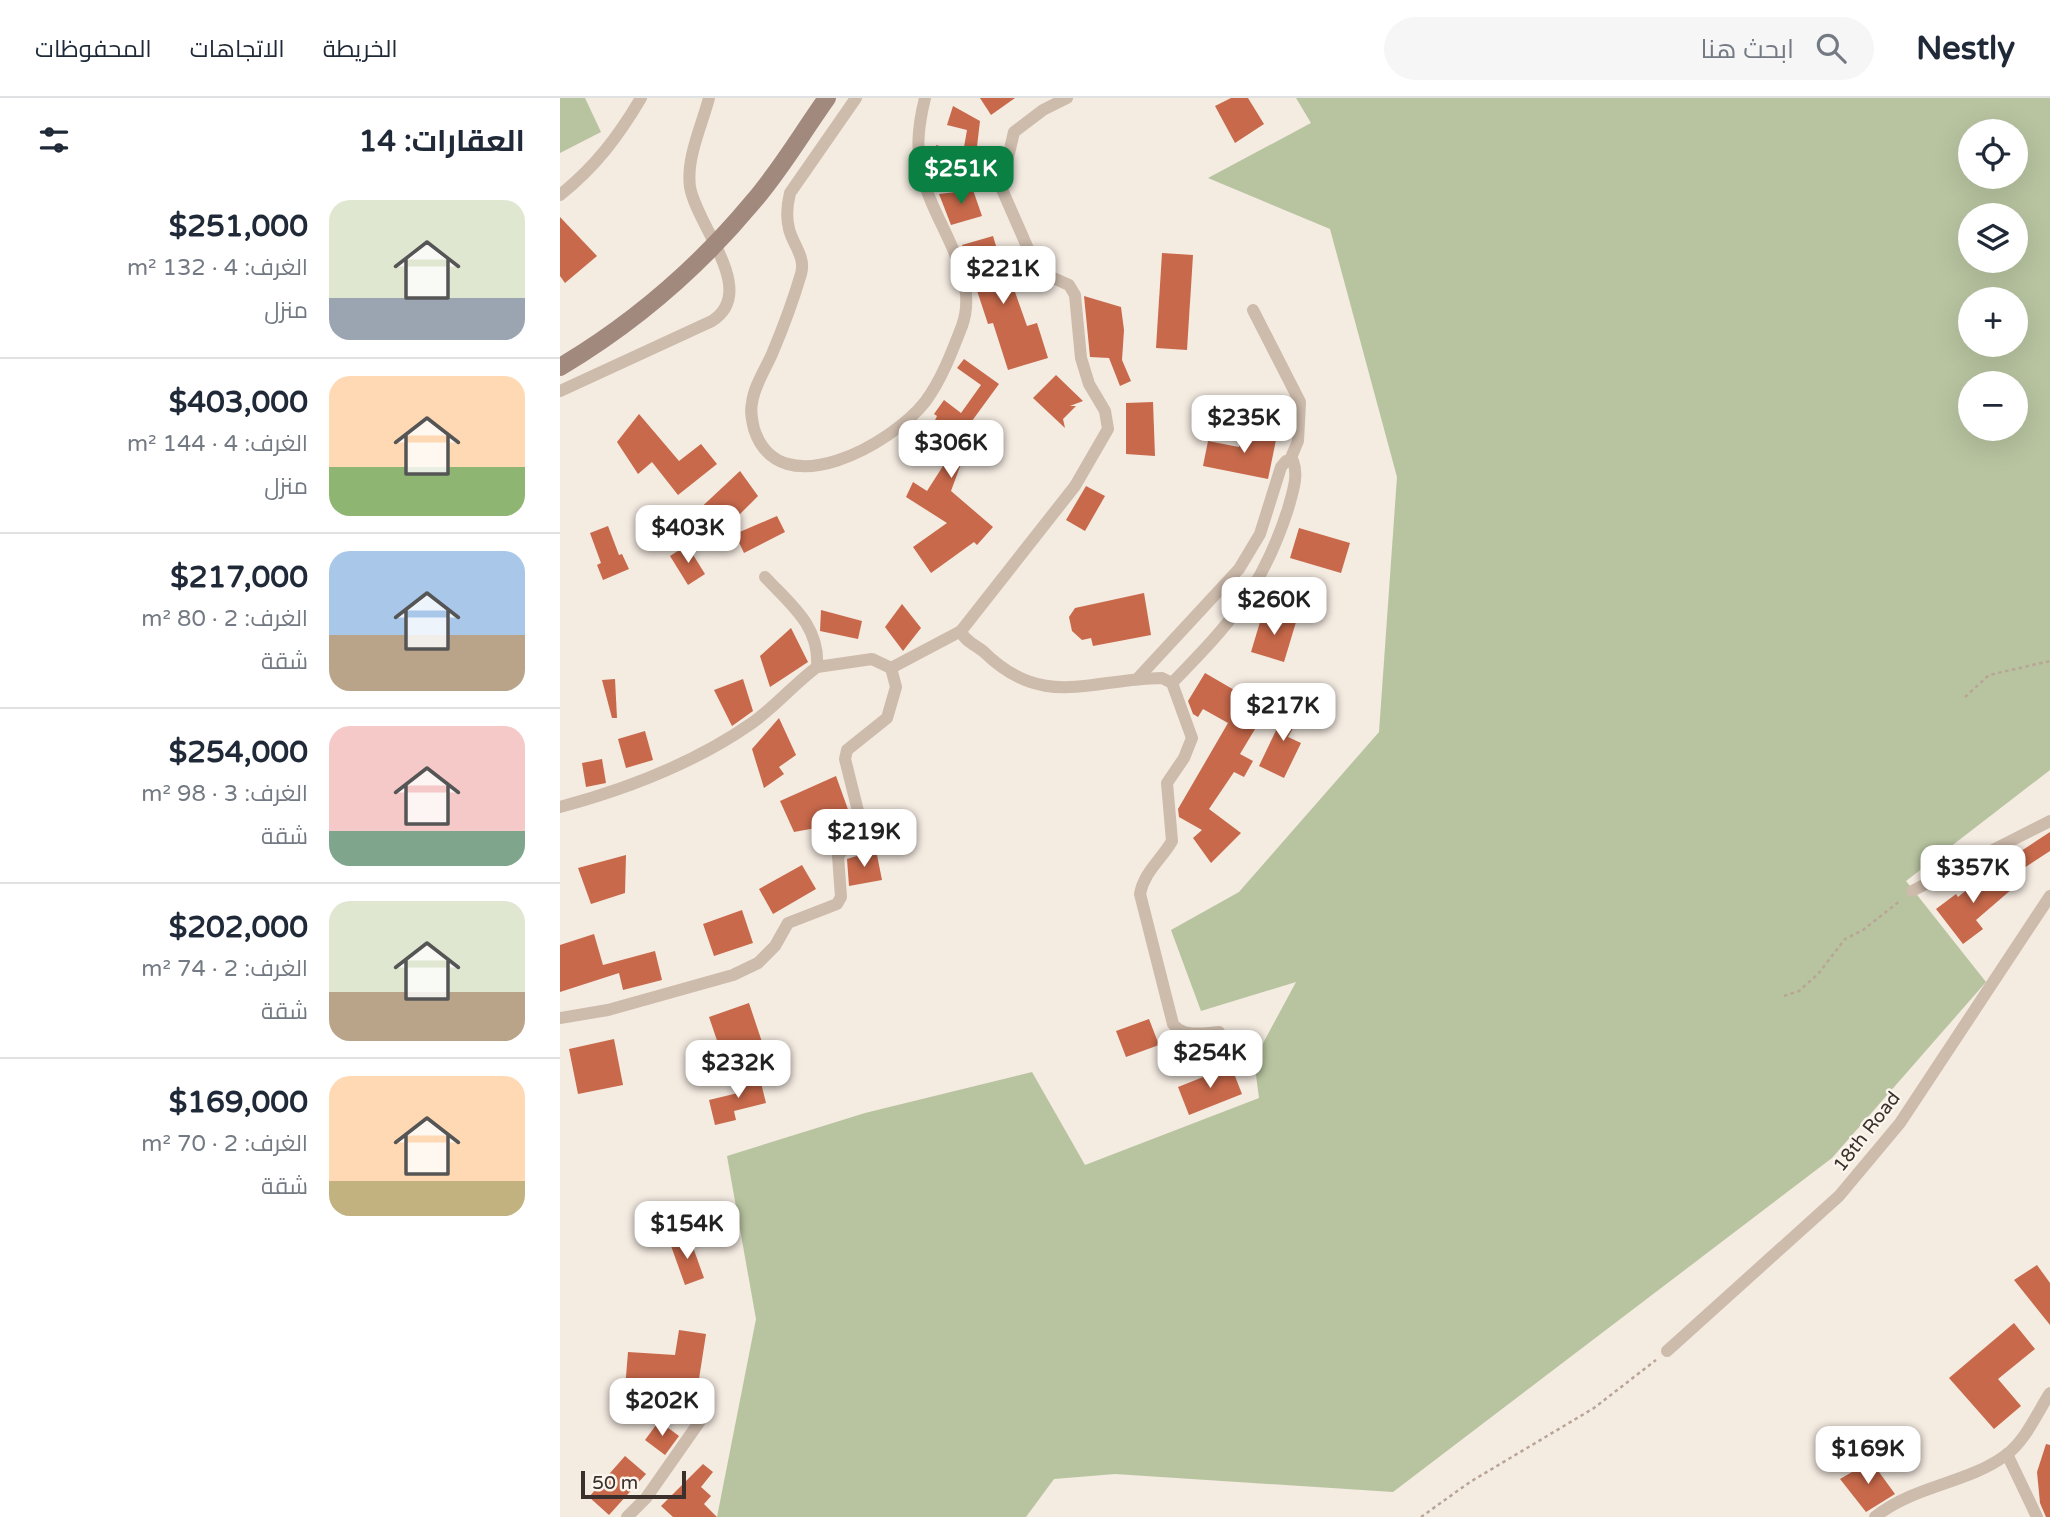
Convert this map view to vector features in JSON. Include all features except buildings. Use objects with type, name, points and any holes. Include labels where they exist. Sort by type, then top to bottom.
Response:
[{"type":"main road","points":[[560,367],[616,331],[700,262],[758,196],[827,98]]},
{"type":"street","points":[[560,195],[587,173],[616,140],[641,98]]},
{"type":"street","points":[[560,391],[722,315],[730,299],[726,272],[700,213],[690,177],[709,98]]},
{"type":"street","points":[[856,98],[790,193],[787,218],[802,264],[799,279],[752,401],[751,416],[762,445],[786,461],[815,467],[839,460],[895,432],[923,404],[934,388],[962,325],[967,302],[965,287],[948,238],[923,181],[918,155],[919,120],[925,98]]},
{"type":"street","points":[[891,668],[961,632],[1075,486],[1108,429],[1105,411],[1089,384],[1081,358],[1082,342],[1075,295],[1069,285],[1042,273],[1029,251],[1001,187],[1014,132],[1043,110],[1067,98]]},
{"type":"street","points":[[1138,678],[1239,569],[1260,534],[1281,467],[1290,460],[1298,441],[1300,402],[1253,310]]},
{"type":"street","points":[[1172,683],[1228,623],[1260,580],[1271,559],[1289,503],[1296,474],[1293,461],[1290,460]]},
{"type":"street","points":[[765,577],[812,632],[818,646],[817,667]]},
{"type":"street","points":[[961,632],[963,638],[977,646],[1002,670],[1026,684],[1052,688],[1138,678],[1162,678],[1172,683],[1192,738],[1184,758],[1167,783],[1172,841],[1150,869],[1142,883],[1140,894],[1173,1024],[1178,1030],[1190,1034],[1219,1032]]},
{"type":"street","points":[[560,807],[655,776],[721,742],[780,702],[802,678],[817,667],[873,659],[891,668],[896,687],[887,718],[851,743],[847,750],[845,759],[859,815],[854,836],[844,844],[838,856],[841,897],[836,904],[788,922],[775,946],[758,963],[733,975],[608,1010],[560,1017]]},
{"type":"street","points":[[1912,891],[2050,821]]},
{"type":"street","name":"18th Road","points":[[1667,1351],[1839,1196],[1900,1123],[2050,896]]},
{"type":"street","points":[[2029,928],[2050,912]]},
{"type":"street","points":[[1875,1517],[1902,1497],[1973,1472],[2007,1454],[2020,1440],[2050,1393]]},
{"type":"street","points":[[627,1517],[651,1492],[700,1421]]},
{"type":"street","points":[[2007,1454],[2037,1517]]},
{"type":"path","points":[[1965,697],[1989,675],[2050,661]]},
{"type":"path","points":[[1784,996],[1799,991],[1818,974],[1845,939],[1864,930],[1912,891]]},
{"type":"path","points":[[1421,1517],[1470,1482],[1594,1408],[1667,1351]]},
{"type":"green space","points":[[560,98],[585,98],[601,132],[560,153]]},
{"type":"green space","points":[[1296,98],[2050,98],[2050,770],[1906,881],[1986,982],[1832,1158],[1393,1492],[1115,1474],[1054,1479],[1026,1517],[717,1517],[756,1319],[727,1156],[865,1113],[1032,1072],[1085,1165],[1259,1098],[1254,1060],[1296,982],[1201,1011],[1171,930],[1239,892],[1379,732],[1397,477],[1330,229],[1208,178],[1311,123]]}]
